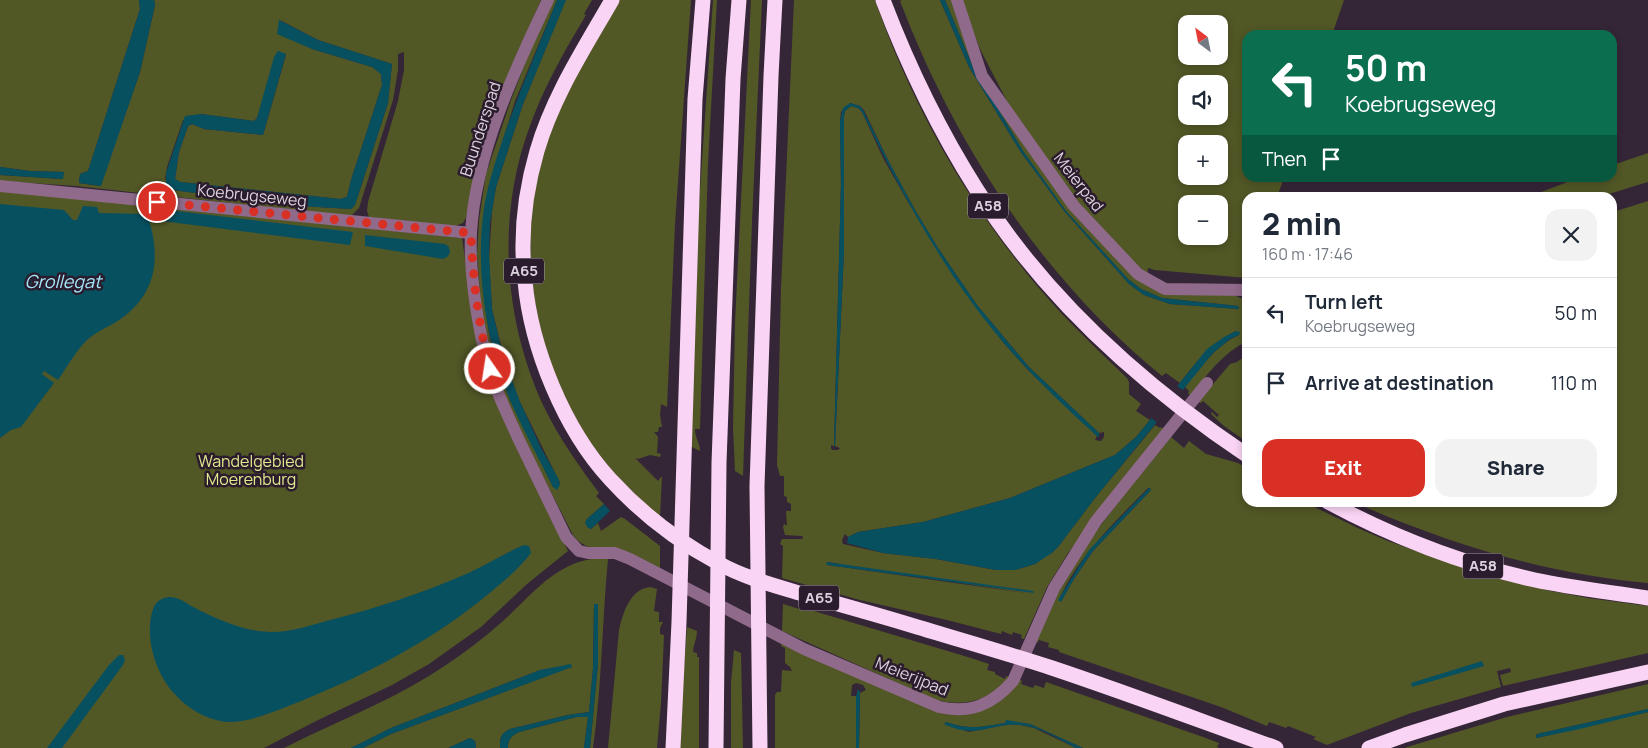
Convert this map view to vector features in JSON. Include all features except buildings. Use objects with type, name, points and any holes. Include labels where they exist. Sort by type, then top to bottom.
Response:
[{"type":"highway","name":"A65","points":[[612,0],[554,104],[536,154],[529,183],[526,211],[524,280],[538,346],[549,378],[574,430],[608,478],[654,522],[677,539],[721,565],[768,584],[1052,668],[1276,748]]},
{"type":"highway","points":[[673,748],[680,622],[695,99],[703,0]]},
{"type":"highway","points":[[716,748],[719,463],[733,79],[739,0]]},
{"type":"highway","points":[[760,748],[757,486],[775,0]]},
{"type":"highway","name":"A58","points":[[883,0],[902,50],[938,123],[977,190],[1026,258],[1083,322],[1143,378],[1242,452]]},
{"type":"highway","name":"A58","points":[[1337,507],[1372,526],[1442,554],[1535,580],[1648,598]]},
{"type":"highway","points":[[1369,748],[1504,704],[1648,672]]},
{"type":"street","name":"Buunderspad","points":[[548,0],[507,92],[486,151],[477,189],[471,233],[473,272],[478,321],[490,369],[506,410],[566,537],[579,551]]},
{"type":"street","name":"Meierpad","points":[[957,0],[982,76],[1074,206],[1138,274],[1165,290],[1242,290]]},
{"type":"street","name":"Koebrugseweg","points":[[0,186],[471,233]]},
{"type":"street","name":"Meierijpad","points":[[579,551],[615,553],[630,559],[804,648],[939,707],[954,710],[970,709],[1002,693],[1013,681],[1054,588],[1096,521],[1207,382]]},
{"type":"green space","points":[[0,0],[139,0],[140,9],[88,171],[80,174],[79,183],[100,186],[140,72],[155,5],[154,0],[541,0],[521,45],[467,216],[463,223],[455,226],[369,217],[367,211],[398,101],[404,70],[404,52],[398,54],[398,70],[393,100],[359,208],[351,216],[76,186],[0,181],[0,175],[62,179],[64,172],[30,171],[0,167]],"holes":[[[280,20],[318,40],[392,64],[388,103],[355,205],[351,209],[300,206],[173,190],[165,179],[167,167],[183,120],[201,114],[254,121],[257,118],[278,51],[286,55],[263,135],[204,129],[192,124],[188,126],[179,152],[175,179],[180,182],[340,199],[347,197],[382,85],[381,74],[372,67],[312,49]]]},
{"type":"green space","points":[[552,0],[557,0],[515,101],[489,185],[486,202],[488,328],[510,400],[553,487],[560,483],[520,402],[505,362],[492,309],[489,260],[492,211],[496,187],[523,104],[564,4],[566,0],[592,0],[584,14],[586,15],[549,81],[531,123],[520,158],[512,193],[509,230],[509,266],[513,302],[520,338],[530,373],[544,407],[563,441],[599,493],[596,496],[604,504],[585,523],[591,529],[598,523],[601,531],[621,517],[625,519],[660,546],[660,570],[586,546],[573,535],[512,416],[498,382],[481,309],[477,254],[479,220],[486,174],[511,100]]},
{"type":"green space","points":[[619,0],[691,0],[675,224],[667,407],[661,404],[662,427],[659,427],[658,432],[654,432],[658,437],[657,453],[661,454],[660,457],[650,455],[638,459],[635,458],[658,481],[662,476],[660,517],[610,468],[595,449],[573,414],[555,375],[542,335],[534,293],[530,251],[532,209],[539,167],[552,127],[575,79]]},
{"type":"green space","points":[[713,0],[717,0],[708,163],[700,429],[695,429],[700,451],[690,446],[698,219]]},
{"type":"green space","points":[[751,0],[762,0],[743,476],[735,471],[733,428],[735,322]]},
{"type":"green space","points":[[794,0],[875,0],[909,85],[952,166],[977,205],[1003,243],[1062,314],[1127,378],[1129,394],[1141,404],[1136,411],[1150,420],[1136,437],[1115,455],[1010,498],[923,522],[858,532],[848,537],[845,534],[842,540],[843,544],[883,553],[936,559],[996,570],[1015,570],[1035,564],[1058,547],[1095,498],[1155,425],[1164,429],[1068,553],[1047,587],[1024,639],[1021,638],[1022,635],[1013,632],[1012,635],[1002,631],[1001,634],[860,600],[782,578],[783,546],[780,544],[782,539],[802,539],[803,537],[785,535],[783,527],[784,524],[787,526],[786,511],[791,511],[791,504],[787,502],[787,497],[784,496],[784,476],[780,476],[777,465],[781,288]],"holes":[[[850,103],[860,106],[864,110],[915,210],[938,248],[977,305],[1029,367],[1099,433],[1104,432],[1104,437],[1101,441],[1095,440],[1097,436],[1027,369],[1003,342],[969,297],[908,202],[883,158],[862,112],[858,108],[851,106],[845,111],[844,116],[844,251],[835,446],[840,448],[832,450],[831,445],[834,446],[841,184],[840,122],[841,112]],[[827,562],[1033,594],[828,565]]]},
{"type":"green space","points":[[940,0],[969,67],[1020,151],[1065,212],[1129,284],[1144,295],[1170,304],[1239,309],[1238,306],[1162,298],[1141,289],[1128,279],[1066,211],[1023,151],[973,67],[945,0],[952,0],[986,81],[1135,278],[1234,295],[1242,299],[1242,344],[1230,352],[1209,372],[1191,396],[1185,387],[1216,351],[1239,335],[1236,331],[1219,341],[1199,360],[1180,383],[1166,373],[1162,376],[1119,338],[1078,296],[1041,252],[1007,206],[975,157],[947,107],[900,1]]},
{"type":"green space","points":[[961,0],[1344,0],[1334,30],[1242,30],[1242,182],[1283,182],[1279,192],[1242,192],[1242,278],[1148,268],[1147,275],[1085,212],[1009,105],[980,49]]},
{"type":"green space","points":[[1648,153],[1648,182],[1615,192],[1541,192],[1567,182],[1617,182],[1617,164]]},
{"type":"green space","name":"Wandelgebied Moerenburg","points":[[0,191],[462,238],[474,320],[526,466],[568,551],[527,584],[481,627],[429,664],[392,685],[264,748],[0,748]]},
{"type":"green space","points":[[1648,201],[1648,583],[1610,579],[1535,565],[1462,544],[1365,507],[1617,507],[1617,211]]},
{"type":"green space","points":[[1242,358],[1242,439],[1211,414],[1212,412],[1217,417],[1219,415],[1203,401],[1201,403],[1198,402],[1230,364]]},
{"type":"green space","points":[[1171,437],[1184,448],[1189,441],[1206,454],[1242,465],[1242,507],[1314,507],[1388,541],[1472,571],[1551,591],[1648,606],[1648,653],[1503,686],[1500,675],[1511,672],[1510,668],[1497,671],[1501,687],[1411,713],[1327,745],[1313,739],[1316,737],[1288,726],[1286,728],[1269,722],[1267,726],[1221,707],[1059,652],[1059,650],[1048,647],[1049,643],[1039,640],[1037,643],[1034,642],[1060,586],[1113,509]],"holes":[[[1148,488],[1151,489],[1093,551],[1061,601],[1059,600],[1076,569],[1098,540]]]},
{"type":"green space","points":[[592,559],[608,559],[593,748],[590,748],[598,664],[598,605],[594,604],[593,669],[589,712],[510,729],[501,737],[500,748],[476,748],[475,741],[470,738],[448,748],[363,748],[391,734],[571,667],[540,670],[391,728],[351,748],[284,748],[394,696],[427,677],[489,633],[554,575],[578,562]]},
{"type":"green space","points":[[650,587],[657,589],[654,611],[659,612],[659,622],[663,622],[660,634],[664,635],[657,748],[608,748],[619,630],[625,609],[632,597],[637,592]]},
{"type":"green space","points":[[783,604],[806,611],[807,609],[971,658],[989,664],[987,670],[995,672],[995,674],[1005,679],[1006,676],[1009,677],[994,692],[976,700],[957,703],[936,700],[782,631]]},
{"type":"green space","points":[[687,627],[697,631],[693,652],[697,653],[697,657],[699,657],[699,748],[678,748]]},
{"type":"green space","points":[[782,641],[960,713],[1019,679],[1022,681],[1021,684],[1033,688],[1035,685],[1044,688],[1046,682],[1219,743],[1217,747],[1219,748],[1083,748],[1030,724],[1007,721],[1005,723],[976,727],[946,722],[945,724],[969,732],[1010,724],[1020,725],[1034,728],[1076,748],[859,748],[860,693],[866,690],[863,685],[856,683],[852,685],[851,696],[856,696],[856,748],[775,748],[775,695],[777,692],[781,692],[782,670],[792,671],[785,663],[785,648],[781,646]]},
{"type":"green space","points":[[734,650],[741,653],[743,748],[731,748],[731,683]]},
{"type":"green space","points":[[1648,684],[1648,709],[1536,735],[1537,738],[1648,712],[1648,748],[1404,748],[1507,717]]},
{"type":"green space","points":[[576,717],[588,717],[584,748],[508,748],[510,738],[519,732]]},
{"type":"water","points":[[139,0],[154,0],[155,5],[140,72],[101,186],[79,183],[80,174],[88,171],[140,9]]},
{"type":"water","points":[[557,0],[566,0],[523,104],[496,187],[490,223],[489,254],[492,309],[503,356],[520,402],[541,448],[559,480],[560,485],[557,490],[553,487],[526,435],[503,382],[496,359],[485,310],[482,284],[481,232],[489,184],[503,137]]},
{"type":"water","points":[[940,0],[945,0],[973,67],[1023,151],[1066,211],[1128,279],[1141,289],[1162,298],[1238,306],[1239,309],[1170,304],[1144,295],[1129,284],[1065,212],[1020,151],[969,67]]},
{"type":"water","points":[[279,20],[318,40],[392,64],[388,103],[355,205],[351,209],[300,206],[180,191],[171,189],[166,183],[166,173],[185,116],[201,114],[254,121],[257,118],[274,57],[278,51],[286,54],[263,135],[204,129],[192,124],[188,126],[179,152],[175,179],[180,182],[340,199],[347,197],[382,85],[381,74],[372,67],[312,49],[277,34]]},
{"type":"water","points":[[850,103],[860,106],[863,110],[915,210],[938,248],[977,305],[1029,367],[1099,433],[1099,437],[1037,379],[1014,355],[982,316],[925,232],[892,173],[862,112],[858,108],[851,106],[845,111],[844,116],[844,251],[834,446],[841,184],[840,122],[843,108]]},
{"type":"water","points":[[0,167],[30,171],[64,172],[63,179],[0,175]]},
{"type":"water","name":"Grollegat","points":[[0,204],[64,210],[73,220],[77,220],[83,206],[97,207],[99,213],[147,214],[154,242],[155,256],[151,281],[137,304],[121,319],[87,340],[58,380],[44,371],[42,374],[54,383],[21,427],[11,430],[0,438]]},
{"type":"water","points":[[151,208],[353,232],[350,245],[154,220]]},
{"type":"water","points":[[365,235],[445,244],[449,247],[450,253],[443,259],[365,246]]},
{"type":"water","points":[[1236,331],[1240,332],[1239,335],[1230,339],[1213,353],[1095,498],[1058,547],[1035,564],[1015,570],[996,570],[936,559],[883,553],[847,543],[848,537],[858,532],[923,522],[1010,498],[1115,455],[1136,437],[1207,349]]},
{"type":"water","points":[[1149,488],[1151,489],[1150,491],[1093,551],[1061,602],[1058,600],[1089,550]]},
{"type":"water","points":[[604,504],[610,511],[591,529],[588,528],[585,523],[587,519]]},
{"type":"water","points":[[524,545],[529,546],[531,553],[522,564],[492,591],[446,626],[370,670],[318,694],[261,716],[238,722],[230,722],[202,715],[178,698],[172,691],[161,675],[154,657],[150,638],[151,618],[155,604],[164,598],[177,598],[216,618],[244,628],[263,632],[288,631],[413,595],[467,573]]},
{"type":"water","points":[[826,562],[1033,591],[1034,593],[827,565]]},
{"type":"water","points":[[594,604],[598,604],[598,664],[590,748],[584,748],[588,717],[576,717],[519,732],[511,738],[508,748],[500,748],[501,737],[510,729],[589,712],[593,669]]},
{"type":"water","points":[[119,655],[123,655],[125,660],[123,665],[62,748],[47,748],[109,665]]},
{"type":"water","points":[[1482,661],[1484,666],[1412,687],[1411,683]]},
{"type":"water","points":[[571,664],[572,667],[391,734],[363,748],[351,748],[391,728],[540,670]]},
{"type":"water","points":[[858,689],[860,692],[859,748],[856,748],[856,696]]},
{"type":"water","points":[[1648,709],[1648,712],[1536,738],[1537,734]]},
{"type":"water","points":[[1006,720],[1030,724],[1083,748],[1076,748],[1048,734],[1026,726],[1008,725],[966,731],[944,724],[946,722],[975,727],[1005,723]]},
{"type":"water","points":[[470,738],[475,741],[476,748],[448,748]]},
{"type":"pier","points":[[1176,385],[1185,392],[1159,424],[1150,417]]},
{"type":"route","points":[[157,202],[471,233],[478,321],[490,369]]}]
